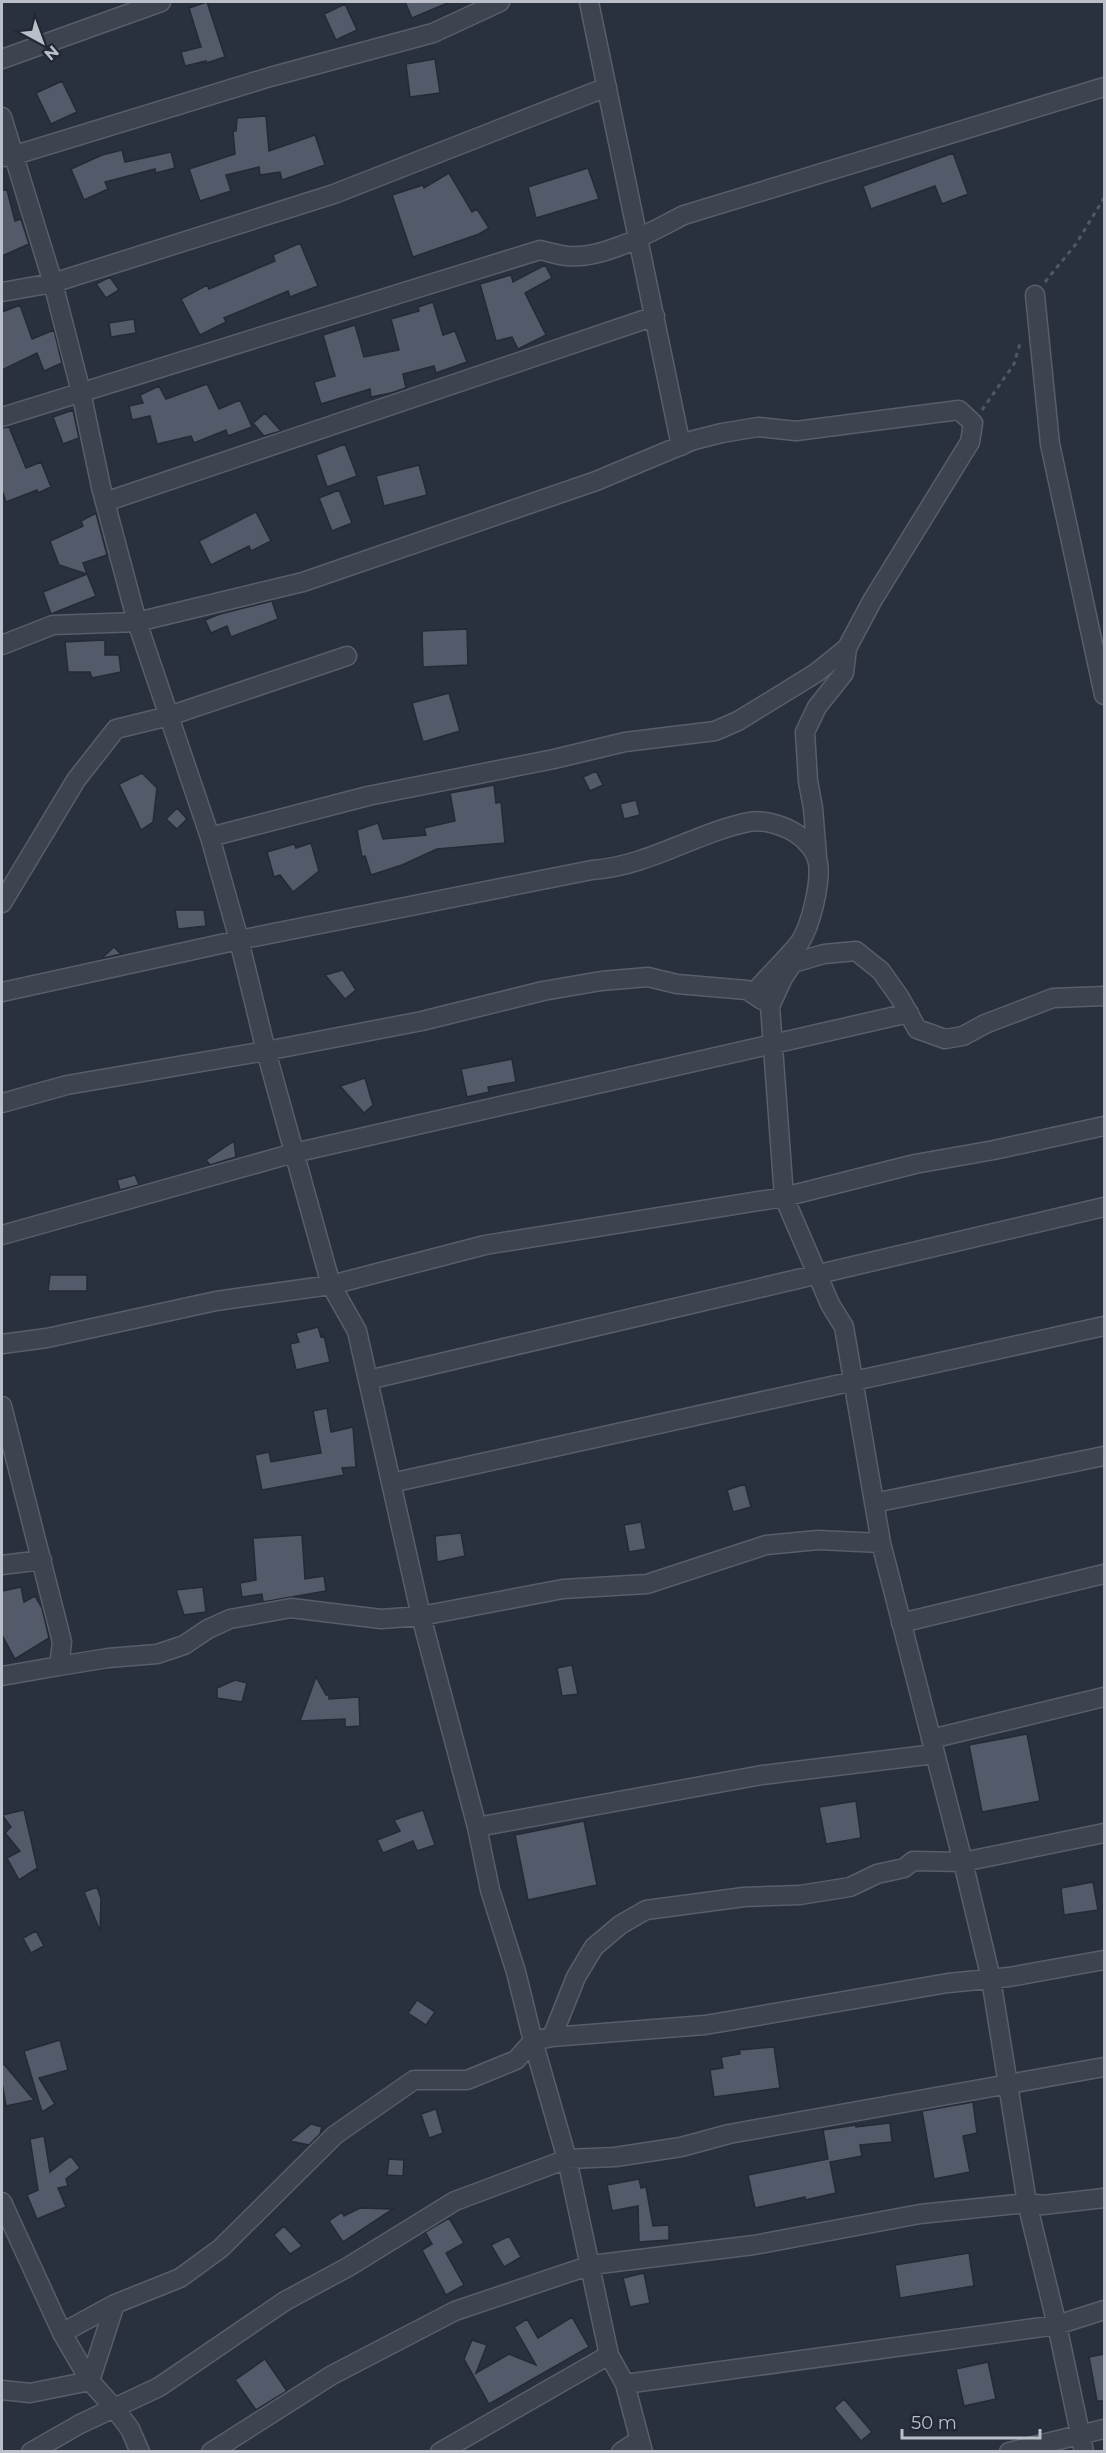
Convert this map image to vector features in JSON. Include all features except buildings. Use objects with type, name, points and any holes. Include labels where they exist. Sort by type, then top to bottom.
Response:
[{"type":"street","points":[[2,59],[161,2]]},
{"type":"street","points":[[7,157],[270,77],[433,33],[500,2]]},
{"type":"street","points":[[589,2],[681,446]]},
{"type":"street","points":[[2,292],[53,283],[334,194],[607,87]]},
{"type":"street","points":[[2,417],[540,250],[569,256],[605,251],[639,238],[684,215],[1104,87]]},
{"type":"street","points":[[2,117],[7,157],[53,283],[81,392],[105,502],[137,622],[210,837],[331,1285],[357,1331],[421,1616],[477,1827],[490,1890],[516,1972],[567,2159],[609,2355],[625,2384],[641,2446],[621,2451]]},
{"type":"street","points":[[1035,296],[1050,444],[1104,694]]},
{"type":"street","points":[[105,502],[655,316]]},
{"type":"street","points":[[2,645],[53,625],[137,622],[303,582],[596,481],[681,446],[722,433],[758,427],[796,431],[959,410],[973,423],[970,442],[872,601],[847,648],[844,673],[817,707],[805,732],[807,781],[813,808],[818,861],[813,909],[801,941],[754,993]]},
{"type":"street","points":[[210,837],[368,796],[554,759],[625,742],[715,731],[738,721],[816,673],[847,648]]},
{"type":"street","points":[[2,903],[76,780],[116,729],[169,716],[347,656]]},
{"type":"street","points":[[2,992],[239,940],[592,870],[615,868],[645,860],[717,830],[752,821],[786,827],[807,841],[818,861]]},
{"type":"street","points":[[1082,2443],[1057,2325],[1027,2203],[991,1980],[881,1543],[844,1327],[830,1304],[784,1197],[770,1006],[793,963],[824,954],[856,951],[881,971],[917,1029],[945,1039],[963,1036],[985,1024],[1053,998],[1104,996]]},
{"type":"street","points":[[2,1103],[68,1085],[422,1021],[543,991],[601,981],[648,977],[678,984],[747,990],[770,1006]]},
{"type":"street","points":[[2,1235],[294,1153],[909,1013]]},
{"type":"street","points":[[2,1344],[47,1338],[216,1301],[331,1285],[485,1245],[784,1197],[915,1164],[994,1150],[1104,1126]]},
{"type":"street","points":[[368,1380],[1104,1208]]},
{"type":"street","points":[[390,1483],[1104,1326]]},
{"type":"street","points":[[2,1406],[63,1642],[59,1666]]},
{"type":"street","points":[[874,1503],[1104,1456]]},
{"type":"street","points":[[2,1676],[108,1658],[157,1654],[184,1645],[208,1629],[230,1619],[291,1608],[381,1619],[421,1616],[563,1589],[647,1584],[765,1545],[818,1540],[881,1543]]},
{"type":"street","points":[[2,1565],[42,1560]]},
{"type":"street","points":[[901,1623],[1104,1574]]},
{"type":"street","points":[[477,1827],[933,1746],[1104,1697]]},
{"type":"street","points":[[552,2037],[576,1977],[594,1947],[620,1925],[646,1910],[744,1897],[800,1894],[850,1887],[877,1874],[904,1868],[913,1861],[963,1862],[1104,1833]]},
{"type":"street","points":[[62,2333],[115,2304],[180,2278],[221,2248],[335,2135],[414,2080],[467,2080],[516,2060],[533,2041],[552,2037],[705,2025],[948,1983],[991,1980],[1104,1960]]},
{"type":"street","points":[[31,2451],[80,2424],[159,2387],[285,2301],[348,2267],[455,2201],[567,2159],[615,2157],[681,2147],[729,2134],[1104,2067]]},
{"type":"street","points":[[212,2451],[332,2375],[455,2311],[591,2265],[754,2245],[920,2214],[1104,2198]]},
{"type":"street","points":[[2,2202],[9,2233],[62,2333],[90,2381],[130,2429],[141,2451]]},
{"type":"street","points":[[90,2381],[115,2304]]},
{"type":"street","points":[[625,2384],[1057,2325],[1104,2310]]},
{"type":"street","points":[[440,2451],[609,2355]]},
{"type":"street","points":[[2,2390],[30,2393],[90,2381]]},
{"type":"street","points":[[1009,2451],[1082,2443],[1104,2429]]}]
